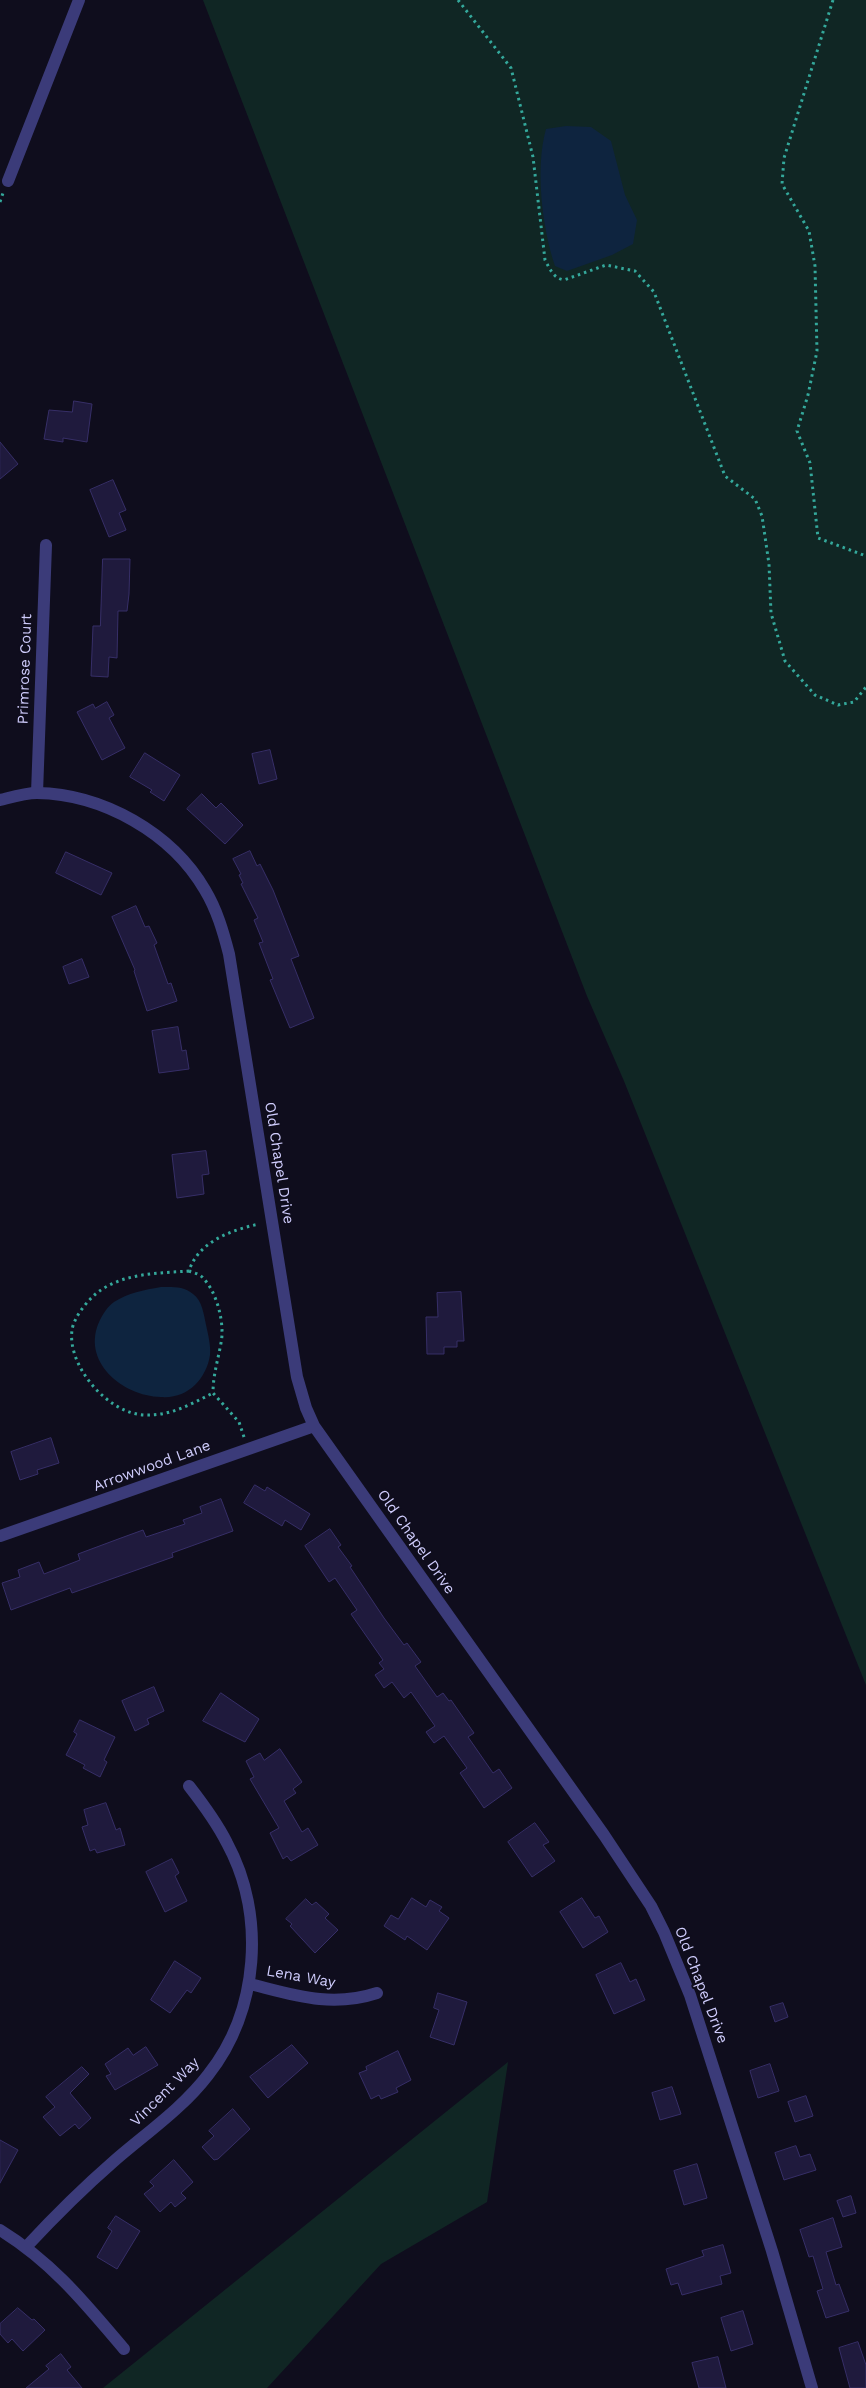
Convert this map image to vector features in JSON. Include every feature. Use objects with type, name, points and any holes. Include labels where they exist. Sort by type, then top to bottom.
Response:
[{"type":"street","points":[[8,181],[79,0]]},
{"type":"street","name":"Primrose Court","points":[[37,793],[46,546]]},
{"type":"street","name":"Old Chapel Drive","points":[[0,800],[37,793],[84,800],[109,809],[133,821],[176,853],[204,889],[214,907],[229,954],[297,1377],[306,1408],[314,1426],[604,1835],[651,1906],[690,1995],[772,2251],[812,2388]]},
{"type":"street","name":"Arrowwood Lane","points":[[0,1536],[314,1426]]},
{"type":"street","name":"Vincent Way","points":[[27,2246],[69,2200],[164,2120],[208,2075],[230,2038],[250,1984],[251,1932],[238,1869],[228,1843],[190,1786]]},
{"type":"street","name":"Lena Way","points":[[250,1984],[329,2002],[362,1998],[377,1993]]},
{"type":"street","points":[[0,2230],[27,2246],[68,2283],[124,2349]]},
{"type":"path","points":[[458,0],[511,68],[530,141],[545,260],[551,272],[558,279],[564,280],[606,265],[635,271],[654,292],[725,476],[755,499],[762,516],[769,564],[771,613],[785,661],[815,695],[838,705],[854,702],[866,686]]},
{"type":"path","points":[[833,0],[784,158],[782,184],[809,231],[815,266],[817,351],[808,395],[797,431],[810,463],[818,538],[866,556]]},
{"type":"path","points":[[189,1271],[193,1259],[211,1243],[244,1228],[272,1222]]},
{"type":"path","points":[[213,1393],[182,1409],[143,1415],[116,1405],[98,1391],[84,1375],[75,1352],[72,1330],[75,1321],[100,1290],[123,1278],[189,1271],[202,1277],[218,1306],[222,1329],[214,1374],[213,1393],[239,1422],[249,1449]]},
{"type":"green space","points":[[203,0],[866,0],[866,1685],[624,1081],[587,996]]},
{"type":"green space","points":[[508,2062],[487,2202],[381,2264],[267,2388],[103,2388]]},
{"type":"water","points":[[566,126],[591,127],[611,141],[625,195],[637,220],[633,244],[612,255],[567,271],[555,266],[550,251],[544,216],[541,179],[541,161],[546,129]]},
{"type":"water","points":[[161,1287],[182,1288],[196,1297],[201,1304],[210,1348],[208,1364],[200,1380],[187,1391],[170,1397],[146,1395],[119,1383],[108,1374],[100,1362],[96,1349],[95,1335],[100,1320],[114,1302],[131,1294]]},
{"type":"building","points":[[74,401],[92,404],[87,442],[63,438],[63,442],[44,439],[49,410],[72,412]]},
{"type":"building","points":[[0,442],[18,464],[0,479]]},
{"type":"building","points":[[113,480],[126,510],[119,513],[126,530],[109,537],[90,490]]},
{"type":"building","points":[[103,559],[130,559],[127,611],[118,611],[117,658],[109,657],[108,677],[91,676],[93,626],[100,626]]},
{"type":"building","points":[[107,702],[114,715],[109,718],[125,748],[102,760],[77,712],[93,704],[95,708]]},
{"type":"building","points":[[270,750],[277,779],[259,784],[252,754]]},
{"type":"building","points":[[145,753],[180,775],[164,801],[150,792],[152,790],[130,777]]},
{"type":"building","points":[[202,794],[216,808],[221,803],[243,825],[225,844],[187,809]]},
{"type":"building","points":[[250,851],[257,866],[260,864],[273,890],[299,956],[291,959],[314,1018],[290,1028],[270,980],[273,979],[259,943],[263,942],[254,920],[258,918],[241,884],[243,883],[239,875],[241,874],[233,859]]},
{"type":"building","points":[[66,852],[112,873],[101,895],[56,873]]},
{"type":"building","points":[[136,906],[145,927],[149,926],[157,943],[154,945],[168,984],[171,983],[177,1001],[147,1011],[135,970],[112,917]]},
{"type":"building","points":[[82,959],[89,977],[69,984],[63,967]]},
{"type":"building","points":[[178,1027],[182,1051],[186,1050],[189,1069],[159,1073],[152,1031]]},
{"type":"building","points":[[206,1151],[209,1174],[202,1175],[204,1194],[177,1198],[172,1155]]},
{"type":"building","points":[[461,1292],[464,1341],[457,1341],[457,1347],[444,1347],[444,1354],[427,1354],[426,1317],[438,1317],[437,1293]]},
{"type":"building","points":[[51,1438],[59,1463],[37,1470],[38,1474],[20,1480],[11,1452]]},
{"type":"building","points":[[255,1485],[265,1491],[267,1487],[310,1514],[301,1530],[285,1520],[282,1526],[244,1503]]},
{"type":"building","points":[[221,1499],[233,1531],[172,1553],[173,1557],[72,1593],[70,1588],[11,1610],[2,1583],[20,1577],[18,1570],[39,1562],[44,1574],[80,1560],[78,1554],[143,1530],[146,1537],[185,1524],[183,1520],[202,1513],[200,1507]]},
{"type":"building","points":[[330,1529],[341,1545],[338,1547],[352,1566],[350,1567],[384,1618],[404,1645],[407,1643],[421,1662],[415,1666],[437,1697],[443,1693],[449,1701],[451,1700],[474,1733],[468,1737],[493,1773],[499,1769],[512,1788],[484,1808],[460,1773],[467,1768],[444,1736],[434,1743],[426,1732],[435,1726],[411,1692],[404,1698],[392,1682],[384,1688],[375,1675],[384,1669],[379,1663],[383,1660],[351,1614],[357,1610],[335,1578],[329,1582],[305,1546]]},
{"type":"building","points":[[154,1687],[164,1711],[147,1719],[149,1724],[135,1731],[122,1701]]},
{"type":"building","points":[[221,1693],[259,1719],[245,1742],[203,1721]]},
{"type":"building","points":[[80,1720],[115,1737],[104,1760],[107,1762],[100,1777],[83,1768],[85,1765],[66,1755],[77,1734],[74,1732]]},
{"type":"building","points":[[280,1749],[302,1782],[293,1789],[296,1793],[284,1801],[302,1832],[308,1828],[318,1845],[291,1861],[287,1856],[283,1859],[270,1833],[279,1828],[250,1779],[254,1777],[246,1761],[260,1753],[264,1760]]},
{"type":"building","points":[[106,1803],[116,1830],[120,1828],[125,1845],[97,1853],[95,1849],[90,1851],[82,1827],[88,1825],[84,1810]]},
{"type":"building","points":[[535,1823],[549,1842],[543,1845],[555,1861],[532,1877],[508,1842]]},
{"type":"building","points":[[172,1859],[179,1873],[175,1876],[187,1901],[165,1912],[146,1872]]},
{"type":"building","points":[[412,1898],[426,1907],[430,1900],[442,1907],[439,1911],[449,1918],[427,1950],[407,1936],[405,1940],[384,1926],[391,1915],[398,1919]]},
{"type":"building","points":[[582,1898],[595,1918],[599,1916],[608,1932],[583,1948],[560,1912]]},
{"type":"building","points":[[306,1899],[312,1905],[316,1902],[329,1914],[325,1918],[338,1930],[315,1953],[286,1919]]},
{"type":"building","points":[[175,1961],[201,1978],[191,1993],[187,1990],[170,2013],[151,2000]]},
{"type":"building","points":[[621,1963],[630,1982],[636,1979],[645,2000],[614,2014],[596,1975]]},
{"type":"building","points":[[438,1993],[467,2002],[454,2045],[430,2037],[439,2010],[434,2008]]},
{"type":"building","points":[[783,2003],[788,2017],[775,2022],[770,2007]]},
{"type":"building","points":[[292,2045],[308,2063],[268,2098],[250,2077]]},
{"type":"building","points":[[146,2047],[158,2065],[115,2090],[106,2076],[111,2074],[105,2064],[128,2048],[133,2055]]},
{"type":"building","points":[[398,2051],[411,2080],[396,2088],[398,2092],[381,2099],[379,2095],[371,2099],[359,2073],[367,2070],[366,2067]]},
{"type":"building","points":[[770,2064],[779,2091],[758,2098],[750,2071]]},
{"type":"building","points":[[82,2067],[89,2074],[70,2093],[91,2118],[79,2129],[75,2124],[60,2136],[43,2117],[55,2107],[46,2097]]},
{"type":"building","points":[[672,2087],[681,2114],[660,2120],[652,2093]]},
{"type":"building","points":[[806,2096],[813,2116],[795,2122],[788,2102]]},
{"type":"building","points":[[233,2109],[250,2129],[218,2159],[214,2160],[202,2147],[214,2136],[209,2131]]},
{"type":"building","points":[[0,2140],[18,2150],[0,2183]]},
{"type":"building","points":[[796,2146],[800,2157],[810,2154],[816,2170],[784,2180],[775,2153]]},
{"type":"building","points":[[174,2160],[193,2182],[181,2193],[186,2198],[175,2207],[171,2202],[160,2212],[144,2194],[154,2186],[150,2182]]},
{"type":"building","points":[[697,2164],[707,2198],[684,2205],[674,2171]]},
{"type":"building","points":[[851,2196],[856,2213],[843,2217],[837,2201]]},
{"type":"building","points":[[116,2216],[140,2231],[117,2269],[97,2257],[112,2231],[108,2228]]},
{"type":"building","points":[[833,2218],[842,2247],[826,2252],[836,2285],[839,2284],[849,2311],[826,2318],[817,2291],[823,2289],[813,2256],[809,2257],[800,2230]]},
{"type":"building","points":[[723,2245],[731,2273],[720,2276],[722,2284],[682,2295],[678,2283],[671,2285],[666,2269],[704,2256],[702,2251]]},
{"type":"building","points":[[18,2308],[32,2320],[34,2319],[45,2330],[23,2351],[12,2339],[8,2343],[0,2334],[0,2324]]},
{"type":"building","points":[[743,2311],[753,2344],[731,2351],[721,2318]]},
{"type":"building","points":[[858,2342],[866,2365],[866,2388],[850,2388],[839,2348]]},
{"type":"building","points":[[61,2354],[71,2367],[67,2370],[82,2388],[26,2388],[49,2369],[46,2366]]},
{"type":"building","points":[[718,2357],[726,2388],[699,2388],[692,2363]]}]
